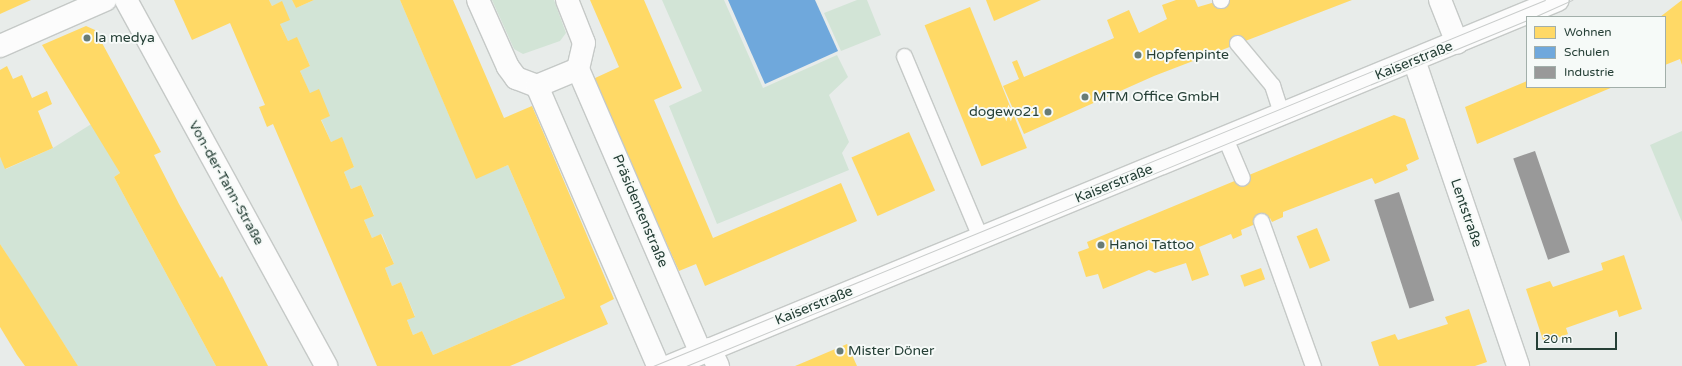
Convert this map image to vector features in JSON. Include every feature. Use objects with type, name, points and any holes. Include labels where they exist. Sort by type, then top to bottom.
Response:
[{"type":"street","points":[[0,46],[105,0]]},
{"type":"street","name":"Von-der-Tann-Straße","points":[[126,0],[326,366]]},
{"type":"street","points":[[478,0],[508,67],[516,78],[537,86],[578,69],[584,43],[567,0]]},
{"type":"street","points":[[1440,0],[1457,43]]},
{"type":"street","name":"Kaiserstraße","points":[[670,366],[710,356],[981,238],[1457,43],[1558,0]]},
{"type":"street","name":"Lentstraße","points":[[1414,60],[1518,366]]},
{"type":"street","name":"Präsidentenstraße","points":[[578,69],[710,356]]},
{"type":"street","points":[[537,86],[658,366]]},
{"type":"lane","points":[[1237,43],[1272,85],[1282,114]]},
{"type":"lane","points":[[904,56],[981,238]]},
{"type":"lane","points":[[1225,138],[1242,178]]},
{"type":"lane","points":[[1261,221],[1313,366]]},
{"type":"green space","points":[[269,0],[292,0],[296,8],[314,0],[400,0],[476,178],[508,165],[565,298],[433,355],[422,331],[413,335],[407,320],[415,316],[401,282],[392,286],[385,268],[394,264],[382,234],[372,238],[364,220],[374,215],[361,185],[351,189],[344,172],[354,167],[342,138],[331,142],[300,71],[310,66],[297,38],[288,41],[280,24],[281,2],[272,6]]},
{"type":"green space","points":[[492,0],[554,0],[566,33],[560,41],[523,54],[514,49]]},
{"type":"green space","points":[[662,0],[724,0],[763,88],[837,55],[848,77],[829,95],[849,142],[842,153],[849,170],[717,224],[669,106],[702,91]]},
{"type":"green space","points":[[857,0],[867,0],[881,35],[841,51],[824,13]]},
{"type":"green space","points":[[93,123],[120,173],[114,177],[216,366],[78,366],[0,244],[0,157],[6,169],[53,148]]},
{"type":"green space","points":[[1682,131],[1682,222],[1650,145]]},
{"type":"building: Wohnen","points":[[0,0],[31,0],[0,14]]},
{"type":"building: Wohnen","points":[[174,0],[269,0],[272,6],[282,1],[290,20],[280,24],[288,41],[297,37],[310,66],[300,71],[310,93],[319,89],[330,116],[321,120],[331,142],[342,137],[354,167],[344,172],[351,189],[361,185],[374,216],[364,220],[372,238],[381,234],[394,264],[385,268],[392,286],[401,282],[415,317],[407,320],[413,335],[422,331],[433,355],[565,298],[508,165],[476,179],[400,0],[453,0],[504,118],[532,106],[614,299],[600,306],[608,324],[510,366],[377,366],[273,124],[267,127],[259,107],[265,105],[230,23],[192,40]]},
{"type":"building: Wohnen","points":[[292,0],[314,0],[296,8]]},
{"type":"building: Wohnen","points":[[590,0],[644,0],[682,88],[654,100],[713,238],[841,183],[857,221],[705,286],[696,264],[679,271],[593,79],[619,67]]},
{"type":"building: Wohnen","points":[[986,0],[1041,0],[994,21]]},
{"type":"building: Wohnen","points":[[1176,0],[1195,0],[1198,7],[1222,0],[1352,0],[1154,76],[1024,134],[1003,86],[1019,79],[1012,62],[1017,60],[1024,77],[1114,38],[1107,20],[1129,10],[1139,33],[1167,19],[1162,5]]},
{"type":"building: Wohnen","points":[[1682,0],[1682,65],[1680,59],[1666,65],[1666,16],[1661,16]]},
{"type":"building: Wohnen","points":[[970,7],[1027,148],[982,166],[925,25]]},
{"type":"building: Wohnen","points":[[86,26],[95,30],[161,152],[154,155],[220,278],[222,276],[268,366],[216,366],[114,177],[120,173],[42,45]]},
{"type":"building: Wohnen","points":[[7,66],[13,79],[22,75],[32,98],[47,91],[52,104],[38,111],[53,148],[5,169],[0,157],[0,70]]},
{"type":"building: Wohnen","points":[[1526,81],[1526,88],[1611,88],[1477,144],[1465,107]]},
{"type":"building: Wohnen","points":[[1394,115],[1405,119],[1419,159],[1406,165],[1408,170],[1375,184],[1372,178],[1283,212],[1283,217],[1272,222],[1270,218],[1241,230],[1242,235],[1233,239],[1231,234],[1199,247],[1209,275],[1192,281],[1186,263],[1155,273],[1149,270],[1103,289],[1098,274],[1086,277],[1078,252],[1089,248],[1087,242]]},
{"type":"building: Wohnen","points":[[909,132],[935,190],[877,216],[851,158]]},
{"type":"building: Wohnen","points":[[1317,228],[1330,260],[1310,269],[1297,236]]},
{"type":"building: Wohnen","points":[[0,244],[78,366],[25,366],[17,355],[0,327]]},
{"type":"building: Wohnen","points":[[1624,255],[1642,309],[1619,317],[1617,310],[1566,328],[1568,334],[1544,343],[1526,289],[1550,281],[1553,287],[1603,270],[1601,263]]},
{"type":"building: Wohnen","points":[[1261,268],[1265,279],[1244,287],[1240,276]]},
{"type":"building: Wohnen","points":[[1469,309],[1487,362],[1475,366],[1379,366],[1371,342],[1395,334],[1398,340],[1448,324],[1445,317]]},
{"type":"building: Wohnen","points":[[847,344],[857,366],[795,366],[807,361]]},
{"type":"building: Schulen","points":[[728,0],[815,0],[838,51],[765,84]]},
{"type":"building: Industrie","points":[[1535,151],[1570,252],[1548,260],[1513,158]]},
{"type":"building: Industrie","points":[[1399,192],[1434,300],[1410,308],[1374,200]]},
{"type":"tram line","points":[[653,366],[1545,0]]},
{"type":"tram line","points":[[1536,16],[1572,0]]},
{"type":"tram line","points":[[686,366],[1526,20]]},
{"type":"place","name":"la medya","points":[[87,38]]},
{"type":"place","name":"Hopfenpinte","points":[[1138,55]]},
{"type":"place","name":"MTM Office GmbH","points":[[1085,97]]},
{"type":"place","name":"dogewo21","points":[[1048,112]]},
{"type":"place","name":"Hanoi Tattoo","points":[[1101,245]]},
{"type":"place","name":"Mister Döner","points":[[840,351]]}]
